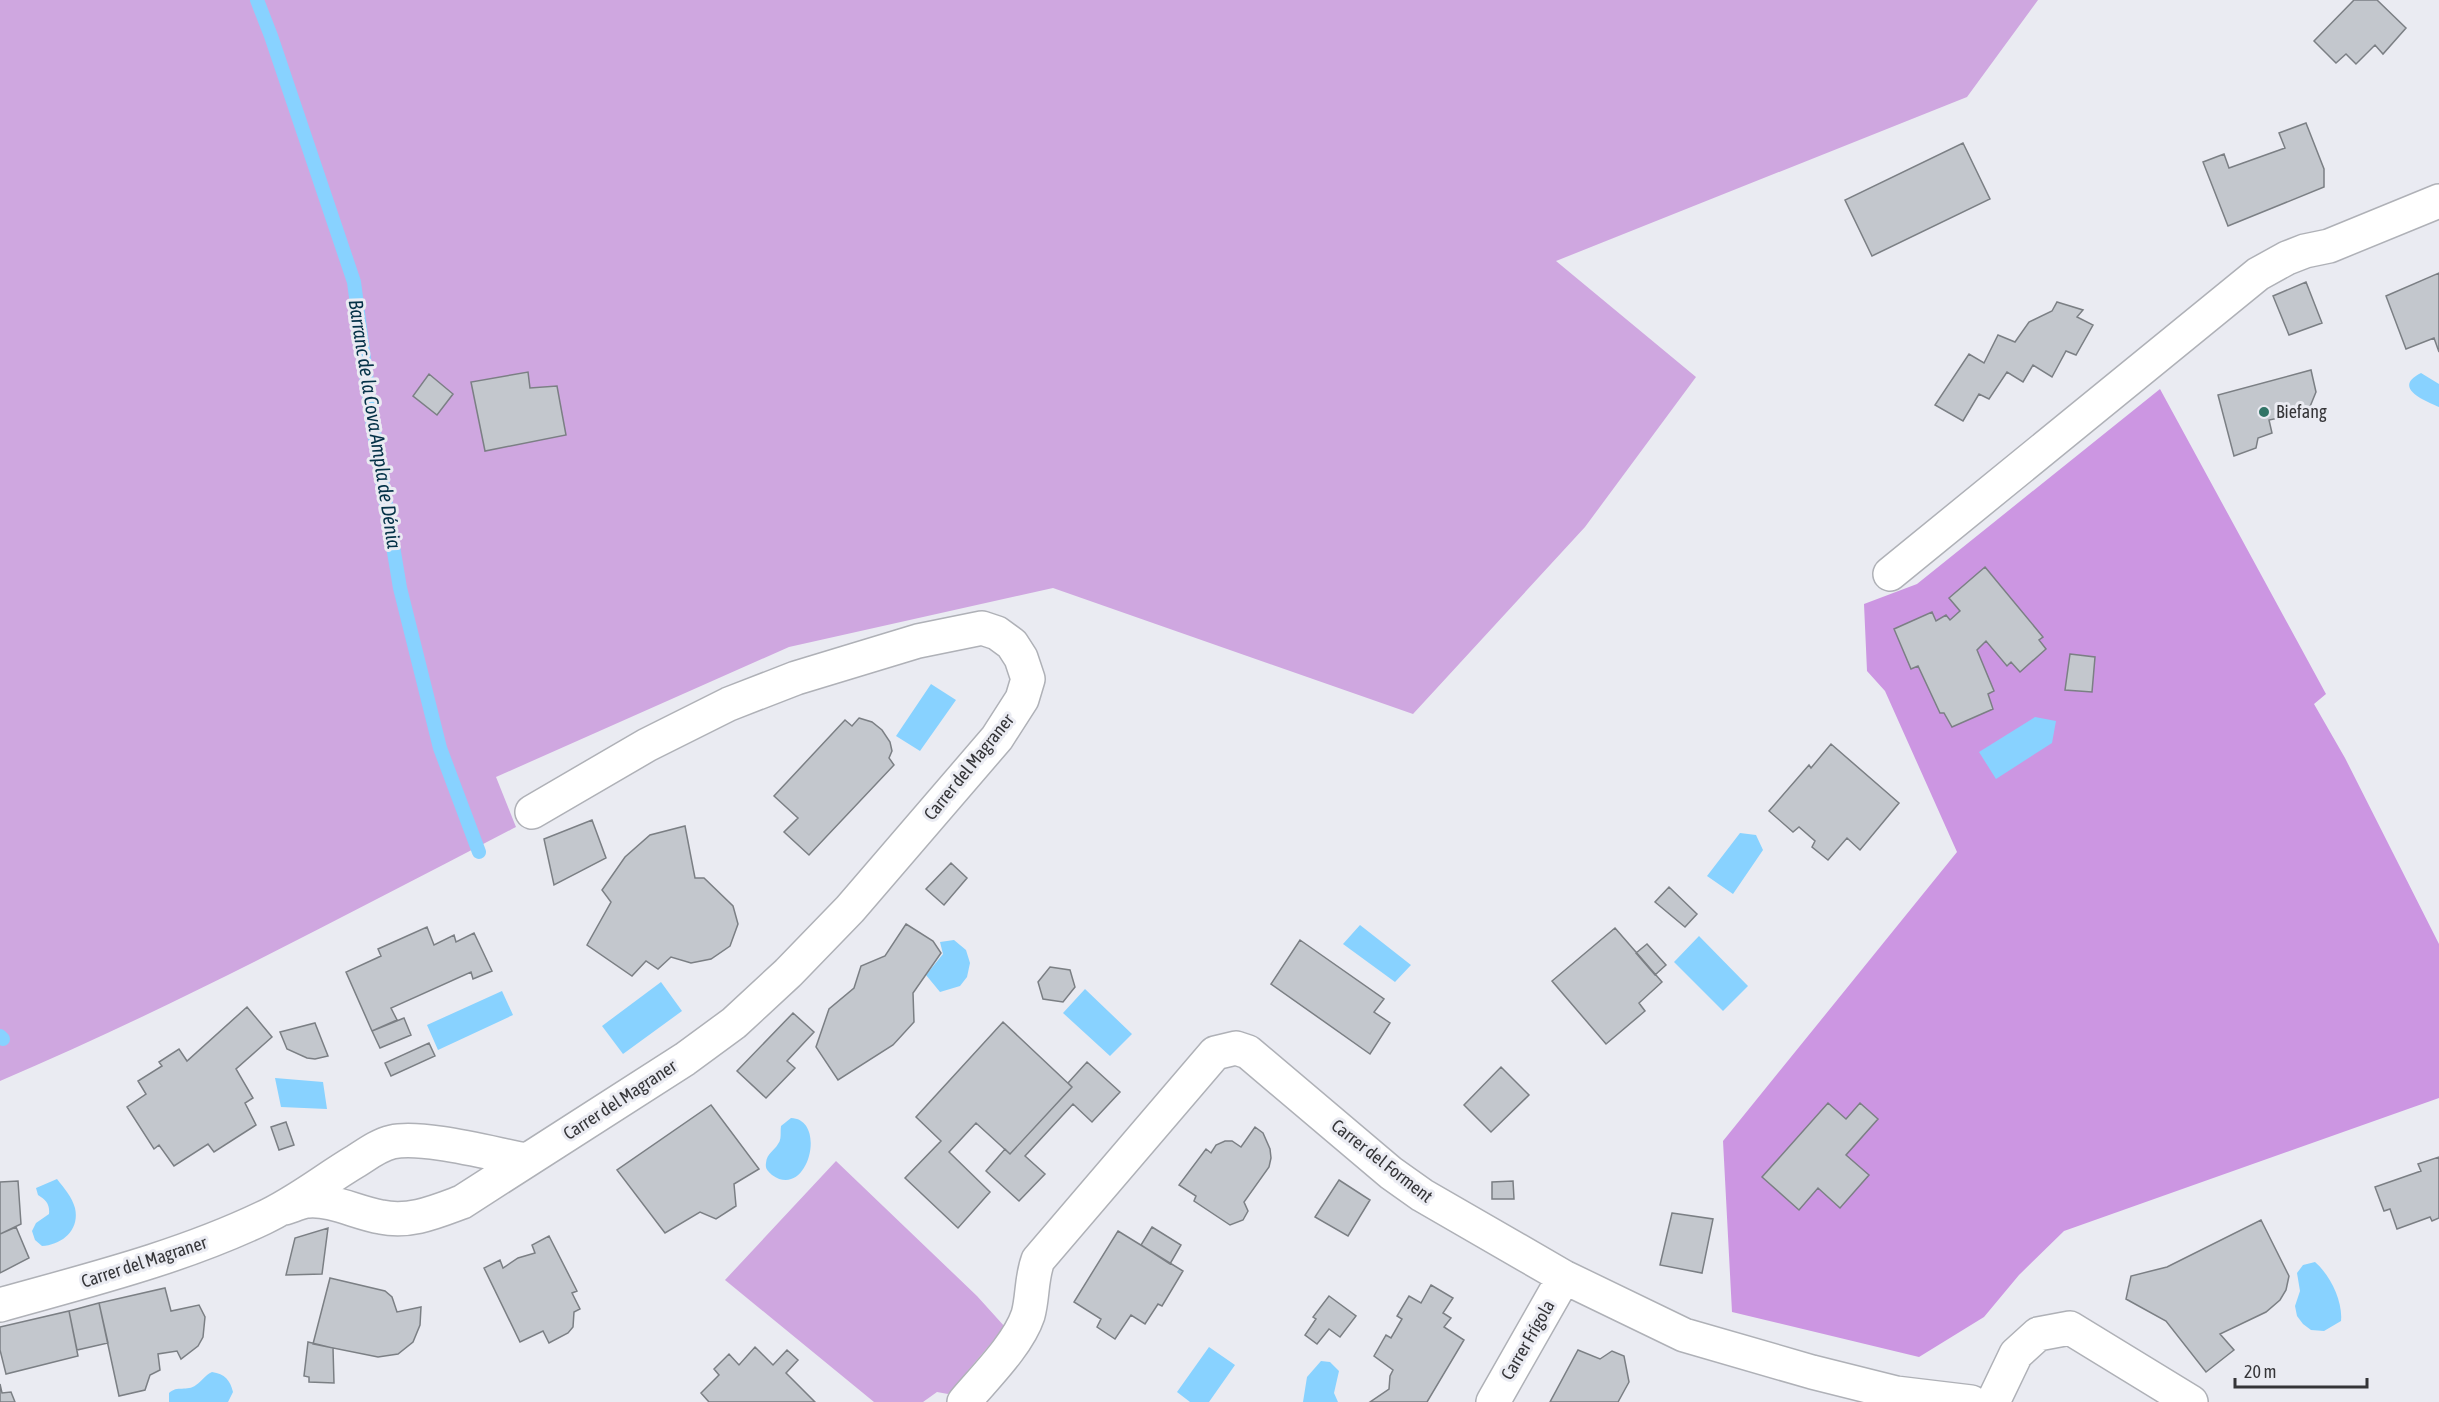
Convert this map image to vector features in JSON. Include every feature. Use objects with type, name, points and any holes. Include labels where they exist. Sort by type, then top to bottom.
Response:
[{"type":"street","points":[[1890,574],[2258,274],[2287,258],[2329,246],[2439,201]]},
{"type":"street","name":"Carrer del Magraner","points":[[0,1305],[171,1257],[285,1208],[308,1201],[333,1204],[381,1218],[403,1219],[421,1217],[462,1202],[693,1053],[734,1023],[788,973],[850,909],[997,738],[1022,699],[1028,678],[1021,658],[1012,644],[997,633],[982,628],[918,641],[796,678],[739,700],[647,745],[532,812]]},
{"type":"street","name":"Carrer del Forment","points":[[964,1402],[1020,1332],[1027,1317],[1032,1275],[1038,1260],[1215,1053],[1236,1047],[1248,1052],[1391,1173],[1422,1195],[1564,1277],[1684,1335],[1812,1372],[1896,1393],[1971,1402]]},
{"type":"street","name":"Carrer del Magraner","points":[[285,1208],[342,1169],[390,1142],[406,1140],[526,1160]]},
{"type":"street","name":"Carrer Frígola","points":[[1493,1402],[1564,1277]]},
{"type":"street","points":[[1993,1402],[2016,1353],[2038,1334],[2070,1328],[2191,1402]]},
{"type":"shaded area","points":[[0,0],[2038,0],[1967,97],[1556,261],[1696,377],[1585,527],[1413,714],[1053,588],[789,647],[496,777],[516,827],[196,991],[0,1081]]},
{"type":"shaded area","points":[[2160,389],[2326,694],[2314,704],[2345,758],[2439,944],[2439,1098],[2064,1231],[2019,1275],[1984,1317],[1919,1357],[1732,1312],[1723,1141],[1957,852],[1885,691],[1867,671],[1864,604],[1917,584]]},
{"type":"shaded area","points":[[836,1161],[977,1296],[1005,1327],[948,1394],[937,1392],[923,1402],[874,1402],[725,1280]]},
{"type":"water","points":[[2421,373],[2439,384],[2439,407],[2420,398],[2410,389],[2409,384]]},
{"type":"water","points":[[931,684],[956,700],[920,751],[896,736]]},
{"type":"water","points":[[2035,717],[2056,721],[2052,743],[1996,779],[1979,752]]},
{"type":"water","points":[[1740,833],[1756,835],[1763,850],[1733,894],[1707,876]]},
{"type":"water","points":[[1360,925],[1411,965],[1395,982],[1343,944]]},
{"type":"water","points":[[1699,936],[1748,986],[1723,1011],[1674,962]]},
{"type":"water","points":[[954,940],[966,950],[970,963],[967,977],[960,986],[940,992],[926,975],[943,954],[940,942]]},
{"type":"water","points":[[661,982],[682,1011],[623,1054],[602,1026]]},
{"type":"water","points":[[1085,989],[1132,1034],[1110,1056],[1063,1013]]},
{"type":"water","points":[[502,991],[513,1015],[438,1050],[427,1025]]},
{"type":"water","points":[[275,1078],[323,1082],[327,1109],[281,1107]]},
{"type":"water","points":[[791,1118],[802,1122],[809,1131],[811,1143],[804,1169],[795,1177],[785,1180],[772,1175],[766,1168],[766,1163],[769,1154],[779,1142],[781,1126]]},
{"type":"water","points":[[57,1179],[74,1204],[75,1223],[63,1239],[42,1246],[35,1240],[32,1231],[36,1223],[49,1214],[49,1208],[38,1195],[36,1188]]},
{"type":"water","points":[[2315,1262],[2326,1274],[2340,1305],[2341,1321],[2324,1331],[2311,1330],[2303,1324],[2297,1316],[2295,1306],[2300,1291],[2297,1273],[2303,1265]]},
{"type":"water","points":[[1209,1347],[1235,1365],[1209,1402],[1190,1402],[1177,1392]]},
{"type":"water","points":[[1321,1361],[1330,1362],[1339,1371],[1334,1393],[1338,1402],[1303,1402],[1307,1377]]},
{"type":"water","points":[[212,1372],[224,1376],[230,1384],[233,1392],[228,1402],[169,1402],[169,1393],[175,1389],[193,1387]]},
{"type":"building","points":[[2354,0],[2377,0],[2406,28],[2383,54],[2375,45],[2356,64],[2346,54],[2336,63],[2314,41]]},
{"type":"building","points":[[2306,123],[2324,169],[2324,187],[2228,226],[2203,162],[2224,154],[2229,168],[2285,148],[2279,133]]},
{"type":"building","points":[[1963,143],[1990,199],[1872,256],[1845,200]]},
{"type":"building","points":[[2439,273],[2439,352],[2434,338],[2406,349],[2386,296]]},
{"type":"building","points":[[2306,282],[2322,323],[2289,335],[2273,296]]},
{"type":"building","points":[[2057,302],[2083,310],[2077,317],[2093,325],[2076,355],[2066,351],[2052,377],[2033,365],[2023,382],[2007,372],[1989,399],[1979,394],[1963,421],[1935,405],[1969,354],[1984,363],[1998,335],[2015,342],[2029,322],[2052,311]]},
{"type":"building","name":"Biefang","points":[[2311,370],[2316,392],[2309,409],[2296,419],[2293,415],[2269,420],[2272,433],[2258,438],[2256,448],[2234,456],[2218,395]]},
{"type":"building","points":[[528,372],[530,388],[557,386],[566,435],[485,451],[471,382]]},
{"type":"building","points":[[429,374],[453,394],[437,415],[413,396]]},
{"type":"building","points":[[1985,567],[2043,637],[2039,640],[2046,649],[2020,672],[2011,662],[2007,666],[1986,641],[1977,650],[1994,691],[1988,694],[1993,709],[1952,727],[1944,713],[1940,713],[1918,666],[1911,669],[1894,629],[1932,612],[1936,621],[1946,615],[1950,620],[1960,611],[1949,598]]},
{"type":"building","points":[[2070,654],[2095,657],[2092,692],[2065,690]]},
{"type":"building","points":[[859,718],[872,722],[882,730],[890,742],[892,751],[889,758],[894,765],[809,855],[784,832],[798,818],[774,796],[845,720],[852,726]]},
{"type":"building","points":[[1831,744],[1899,803],[1860,850],[1847,838],[1828,860],[1812,847],[1815,841],[1799,827],[1793,832],[1769,811],[1809,765],[1811,768]]},
{"type":"building","points":[[592,820],[606,858],[554,885],[544,839]]},
{"type":"building","points":[[685,826],[695,878],[704,878],[733,906],[738,924],[730,946],[711,959],[691,963],[671,957],[658,969],[646,961],[632,976],[587,945],[611,902],[602,890],[625,857],[650,835]]},
{"type":"building","points":[[951,863],[967,878],[944,905],[926,889]]},
{"type":"building","points":[[1669,887],[1697,914],[1685,927],[1655,902]]},
{"type":"building","points":[[906,924],[933,941],[941,953],[913,993],[914,1022],[893,1045],[838,1080],[816,1047],[829,1009],[854,988],[861,966],[885,956]]},
{"type":"building","points":[[427,927],[434,945],[454,935],[456,942],[474,933],[492,971],[473,979],[471,972],[391,1008],[397,1020],[372,1031],[346,972],[381,956],[378,949]]},
{"type":"building","points":[[1615,928],[1662,982],[1639,1003],[1645,1011],[1606,1044],[1552,981]]},
{"type":"building","points":[[1300,940],[1384,999],[1374,1012],[1390,1023],[1370,1054],[1271,984]]},
{"type":"building","points":[[1647,944],[1666,965],[1655,975],[1636,953]]},
{"type":"building","points":[[1050,967],[1070,970],[1075,987],[1063,1002],[1043,999],[1038,982]]},
{"type":"building","points":[[247,1007],[272,1037],[236,1069],[253,1098],[245,1103],[256,1125],[214,1152],[208,1144],[174,1166],[159,1145],[154,1149],[127,1107],[146,1094],[138,1081],[162,1066],[159,1062],[179,1049],[187,1061]]},
{"type":"building","points":[[793,1013],[814,1032],[787,1061],[795,1068],[766,1098],[737,1071]]},
{"type":"building","points":[[404,1018],[411,1035],[380,1048],[372,1031]]},
{"type":"building","points":[[1003,1022],[1072,1087],[1010,1154],[976,1123],[949,1152],[990,1192],[958,1228],[905,1178],[941,1141],[916,1117]]},
{"type":"building","points":[[315,1023],[328,1056],[307,1058],[287,1049],[280,1032]]},
{"type":"building","points":[[429,1043],[435,1056],[391,1076],[385,1063]]},
{"type":"building","points":[[1087,1062],[1120,1092],[1092,1122],[1073,1104],[1025,1156],[1045,1174],[1019,1201],[986,1171],[1005,1149],[1010,1154],[1072,1087],[1068,1083]]},
{"type":"building","points":[[1501,1067],[1529,1095],[1491,1132],[1464,1105]]},
{"type":"building","points":[[1828,1103],[1846,1119],[1860,1103],[1878,1119],[1846,1155],[1869,1175],[1840,1208],[1818,1188],[1799,1210],[1762,1177]]},
{"type":"building","points":[[711,1105],[759,1169],[734,1184],[736,1206],[716,1219],[700,1212],[665,1233],[617,1170]]},
{"type":"building","points":[[286,1122],[294,1145],[279,1150],[271,1127]]},
{"type":"building","points":[[1255,1127],[1263,1133],[1270,1149],[1269,1167],[1244,1202],[1248,1211],[1243,1220],[1230,1225],[1194,1201],[1196,1196],[1179,1185],[1206,1149],[1211,1153],[1216,1145],[1225,1141],[1232,1141],[1241,1147]]},
{"type":"building","points":[[2439,1157],[2439,1218],[2432,1221],[2430,1217],[2397,1229],[2390,1209],[2384,1211],[2375,1187],[2421,1171],[2418,1164]]},
{"type":"building","points":[[1339,1180],[1370,1200],[1348,1236],[1315,1217]]},
{"type":"building","points":[[18,1181],[21,1224],[0,1234],[0,1182]]},
{"type":"building","points":[[1513,1181],[1514,1199],[1492,1199],[1492,1182]]},
{"type":"building","points":[[1672,1213],[1713,1219],[1702,1273],[1660,1265]]},
{"type":"building","points":[[2261,1220],[2289,1276],[2286,1290],[2280,1300],[2266,1312],[2220,1334],[2234,1350],[2206,1372],[2166,1321],[2126,1299],[2131,1276],[2167,1267]]},
{"type":"building","points":[[16,1227],[29,1258],[0,1273],[0,1234]]},
{"type":"building","points":[[1152,1227],[1181,1245],[1170,1264],[1141,1245]]},
{"type":"building","points":[[328,1228],[322,1274],[286,1275],[295,1238]]},
{"type":"building","points":[[1118,1231],[1183,1271],[1162,1306],[1158,1304],[1145,1324],[1131,1315],[1115,1339],[1097,1327],[1101,1319],[1074,1302]]},
{"type":"building","points":[[549,1236],[577,1291],[572,1293],[580,1309],[574,1312],[573,1327],[568,1333],[549,1343],[543,1331],[520,1342],[484,1268],[500,1260],[503,1268],[518,1258],[535,1253],[532,1245]]},
{"type":"building","points":[[330,1278],[385,1291],[392,1297],[397,1312],[421,1307],[420,1325],[413,1342],[398,1354],[378,1357],[313,1344]]},
{"type":"building","points":[[1431,1285],[1453,1298],[1443,1313],[1451,1318],[1444,1327],[1464,1340],[1427,1402],[1370,1402],[1389,1389],[1393,1370],[1374,1356],[1386,1335],[1391,1338],[1402,1319],[1397,1316],[1409,1296],[1421,1303]]},
{"type":"building","points":[[165,1288],[171,1311],[199,1305],[205,1317],[203,1337],[198,1346],[181,1359],[177,1351],[158,1354],[160,1370],[150,1375],[145,1390],[119,1396],[99,1303]]},
{"type":"building","points":[[1329,1296],[1356,1316],[1340,1337],[1329,1329],[1317,1344],[1305,1335],[1316,1319],[1313,1317]]},
{"type":"building","points":[[99,1303],[108,1343],[77,1350],[69,1311]]},
{"type":"building","points":[[69,1311],[78,1356],[6,1374],[0,1350],[0,1327]]},
{"type":"building","points":[[308,1342],[333,1348],[334,1383],[309,1382],[309,1377],[304,1376]]},
{"type":"building","points":[[755,1347],[773,1365],[787,1350],[798,1360],[786,1373],[815,1402],[709,1402],[701,1393],[719,1375],[714,1369],[729,1354],[739,1365]]},
{"type":"building","points":[[1578,1350],[1600,1359],[1612,1351],[1624,1356],[1629,1382],[1618,1402],[1550,1402]]},
{"type":"building","points":[[0,1384],[2,1393],[11,1392],[15,1402],[0,1402]]},
{"type":"waterway","name":"Barranc de la Cova Ampla de Dénia","points":[[257,0],[354,282],[372,420],[400,588],[440,748],[479,852]]},
{"type":"waterway","points":[[0,1036],[3,1039]]},
{"type":"place","name":"Biefang","points":[[2264,412]]}]
